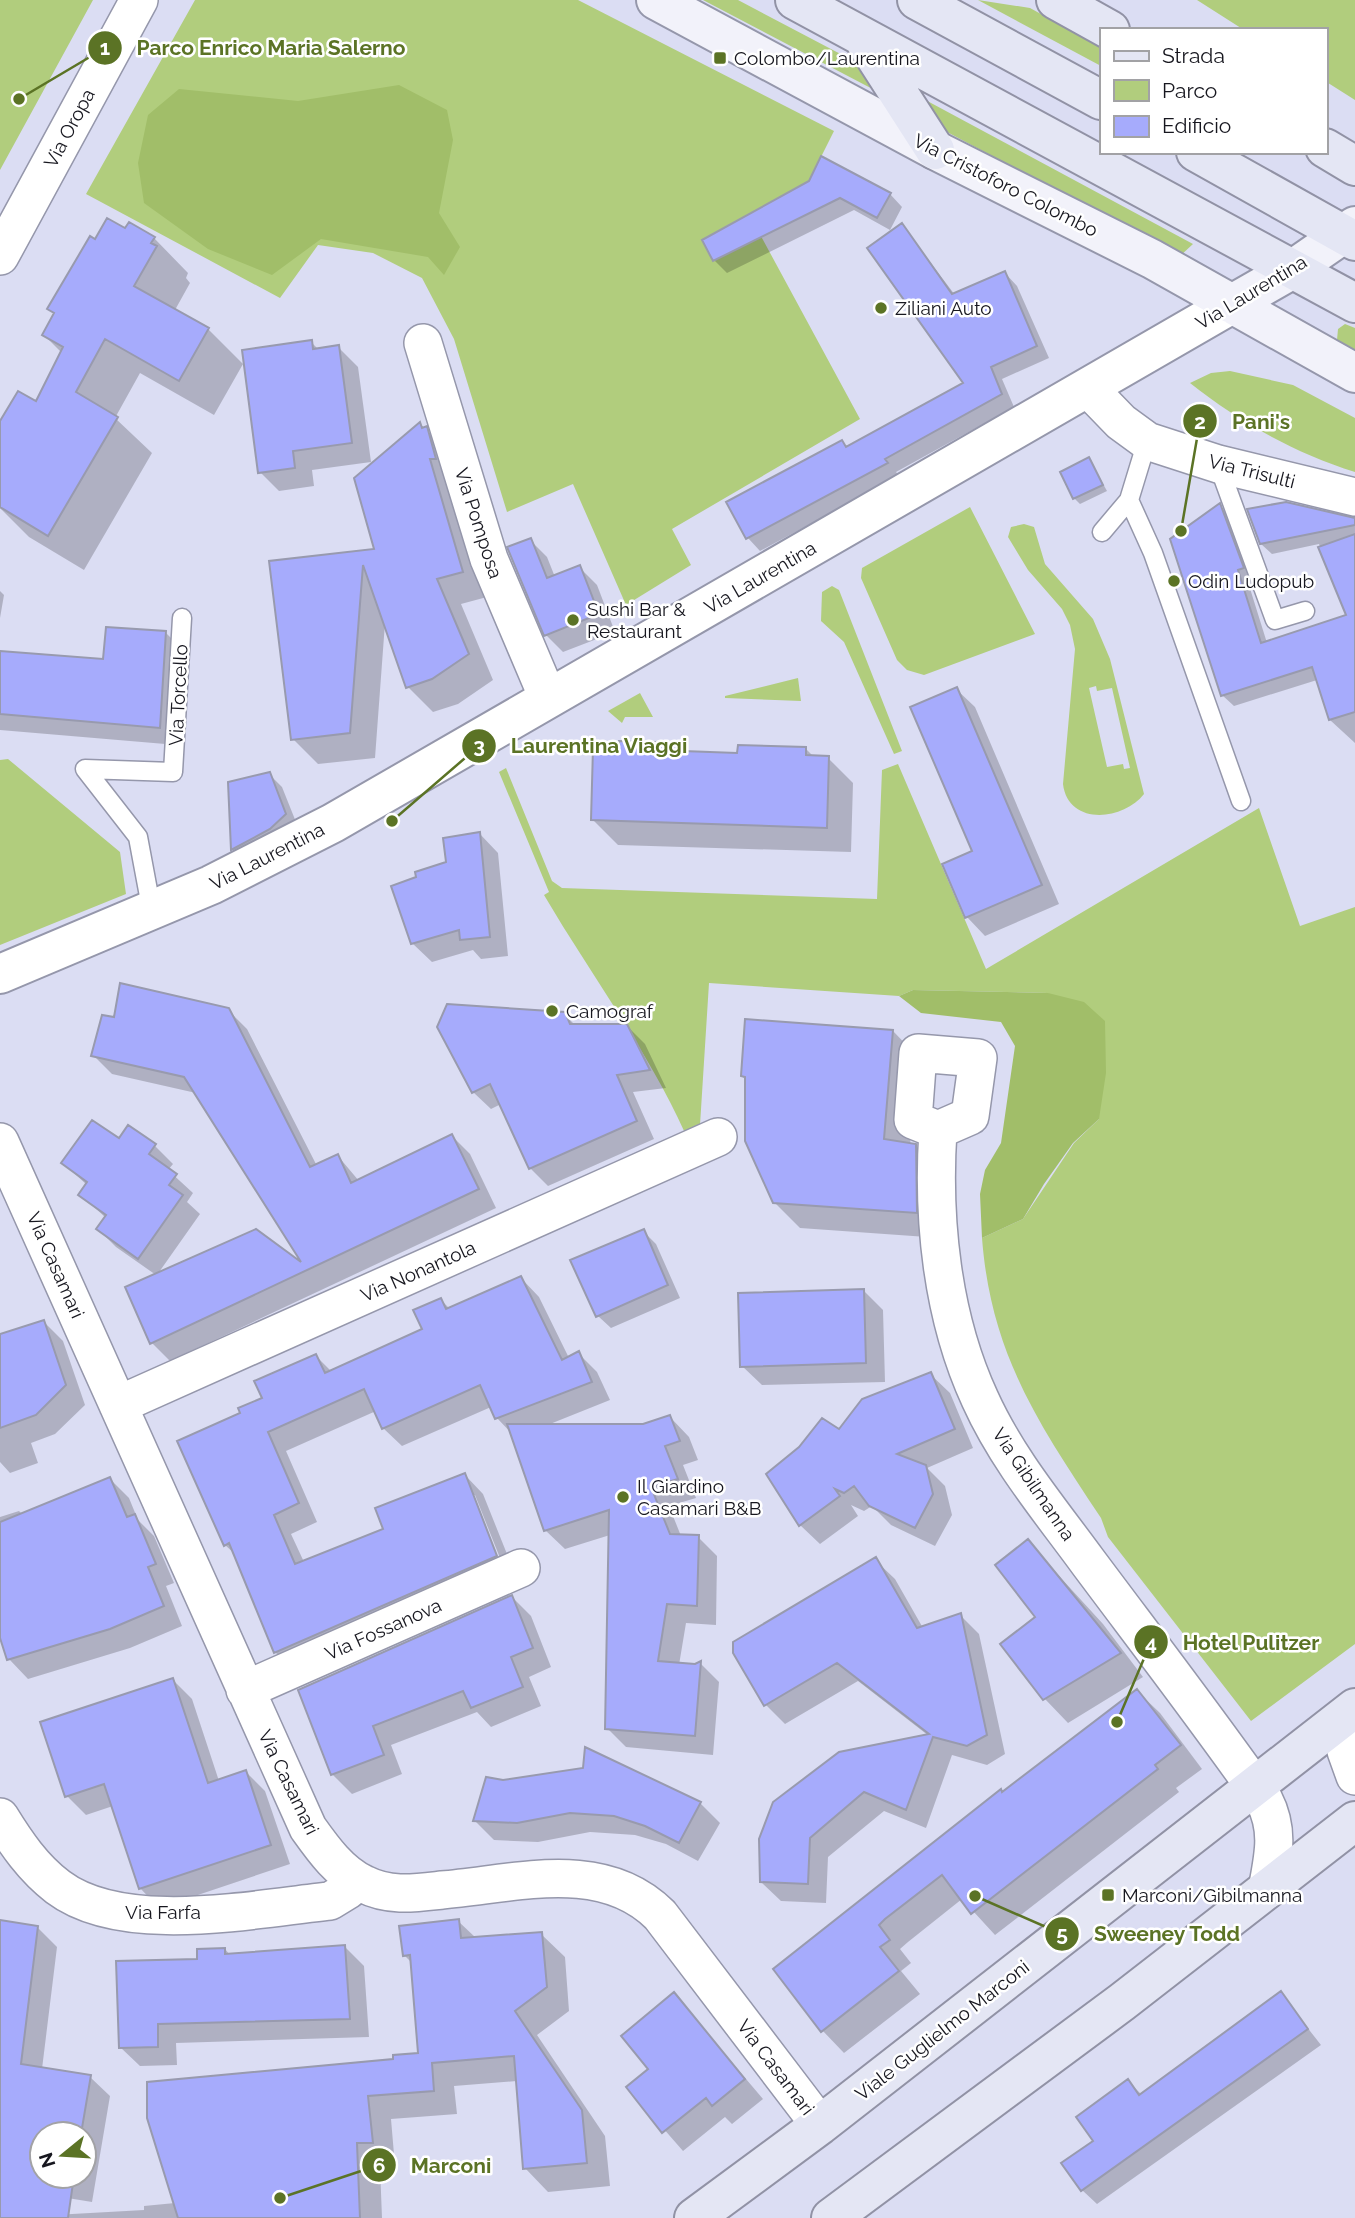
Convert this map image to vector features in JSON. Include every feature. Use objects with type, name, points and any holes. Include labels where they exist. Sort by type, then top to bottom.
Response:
[{"type":"main road","name":"Via Cristoforo Colombo","points":[[656,0],[935,150],[1152,260],[1355,373]]},
{"type":"main road","points":[[796,0],[1355,303]]},
{"type":"main road","points":[[917,0],[1100,99]]},
{"type":"main road","points":[[1056,0],[1106,28]]},
{"type":"main road","points":[[862,36],[935,150]]},
{"type":"main road","points":[[1327,149],[1355,166]]},
{"type":"main road","points":[[1200,154],[1351,234]]},
{"type":"main road","name":"Via Laurentina","points":[[1233,304],[1351,234]]},
{"type":"main road","name":"Viale Guglielmo Marconi","points":[[694,2218],[820,2125],[1355,1708]]},
{"type":"main road","points":[[831,2218],[1355,1821]]},
{"type":"street","name":"Via Oropa","points":[[0,256],[139,0]]},
{"type":"street","name":"Via Laurentina","points":[[0,974],[152,912],[333,822],[1233,304]]},
{"type":"street","name":"Via Pomposa","points":[[423,343],[489,559],[548,698]]},
{"type":"street","name":"Via Trisulti","points":[[1088,388],[1121,422],[1147,441],[1218,464],[1355,497]]},
{"type":"street","name":"Via Gibilmanna","points":[[939,1130],[936,1173],[944,1275],[958,1334],[979,1397],[1024,1476],[1255,1787]]},
{"type":"street","name":"Via Nonantola","points":[[118,1405],[718,1137]]},
{"type":"street","name":"Via Casamari","points":[[0,1142],[308,1828],[330,1856],[355,1880],[394,1894],[582,1877],[634,1893],[660,1915],[820,2125]]},
{"type":"street","name":"Via Fossanova","points":[[245,1690],[521,1568]]},
{"type":"street","points":[[1355,1716],[1346,1743],[1347,1758],[1355,1776]]},
{"type":"street","points":[[1255,1787],[1271,1813],[1275,1834],[1276,1848],[1267,1890]]},
{"type":"street","name":"Via Farfa","points":[[0,1817],[23,1852],[59,1888],[118,1913],[170,1915],[330,1901],[348,1890],[355,1880]]},
{"type":"lane","points":[[1102,532],[1129,500],[1147,441]]},
{"type":"lane","points":[[1218,464],[1275,620],[1305,611]]},
{"type":"lane","points":[[1129,500],[1153,554],[1241,801]]},
{"type":"lane","name":"Via Torcello","points":[[152,912],[138,837],[85,769],[173,772],[182,618]]},
{"type":"green space","points":[[0,0],[93,0],[0,170]]},
{"type":"green space","points":[[195,0],[578,0],[834,131],[809,181],[749,214],[860,419],[672,529],[691,565],[626,605],[573,484],[507,512],[454,339],[422,278],[373,253],[318,245],[280,298],[86,194]]},
{"type":"green space","points":[[703,0],[738,0],[850,59],[884,95]]},
{"type":"green space","points":[[978,0],[1030,8],[1100,46],[1100,65]]},
{"type":"green space","points":[[1197,0],[1355,0],[1355,100],[1327,82],[1327,28],[1241,28]]},
{"type":"green space","points":[[399,85],[447,110],[453,140],[439,213],[460,247],[444,275],[428,257],[321,239],[272,275],[208,249],[144,203],[138,163],[148,115],[179,89],[298,101]]},
{"type":"green space","points":[[918,96],[1193,244],[1180,256],[947,132]]},
{"type":"green space","points":[[1345,324],[1355,328],[1355,352],[1337,340],[1338,329]]},
{"type":"green space","points":[[1230,371],[1293,385],[1355,418],[1355,472],[1311,456],[1268,435],[1228,411],[1190,383],[1211,373]]},
{"type":"green space","points":[[970,507],[1035,634],[924,675],[907,670],[897,660],[861,578],[862,568]]},
{"type":"green space","points":[[1024,524],[1034,527],[1045,564],[1093,619],[1110,659],[1144,794],[1123,810],[1098,815],[1085,813],[1067,798],[1063,784],[1075,649],[1070,625],[1062,609],[1028,570],[1008,537],[1011,527]],"holes":[[[1096,686],[1097,691],[1112,688],[1130,768],[1124,769],[1123,764],[1107,767],[1089,688]]]},
{"type":"green space","points":[[832,586],[839,590],[902,751],[894,754],[844,642],[821,621],[822,592]]},
{"type":"green space","points":[[798,678],[801,701],[725,698],[725,696]]},
{"type":"green space","points":[[640,693],[653,717],[625,717],[622,723],[608,711]]},
{"type":"green space","points":[[8,759],[120,852],[126,894],[0,945],[0,760]]},
{"type":"green space","points":[[898,764],[986,969],[1259,808],[1300,926],[1355,907],[1355,1644],[1251,1721],[1108,1537],[1101,1518],[1038,1419],[1007,1353],[996,1318],[987,1280],[982,1238],[1023,1219],[1074,1143],[1099,1119],[1048,993],[913,990],[899,996],[709,983],[700,1125],[685,1133],[654,1072],[544,895],[549,892],[499,772],[506,768],[552,881],[562,888],[877,899],[882,770]]},
{"type":"green space","points":[[913,990],[1048,993],[1084,1002],[1105,1021],[1106,1073],[1099,1119],[1073,1143],[1023,1219],[982,1238],[980,1194],[985,1170],[1001,1143],[1015,1046],[1001,1022],[921,1013],[899,996]]},
{"type":"building","points":[[821,156],[891,193],[877,218],[840,198],[713,261],[702,240],[809,181]]},
{"type":"building","points":[[107,218],[125,228],[129,222],[155,237],[151,243],[157,246],[134,286],[209,328],[179,381],[105,339],[76,392],[118,417],[48,536],[0,507],[0,421],[18,391],[36,401],[63,347],[42,335],[54,313],[47,309],[90,236],[95,239]]},
{"type":"building","points":[[902,223],[952,294],[1005,271],[1037,346],[991,367],[1002,394],[885,459],[888,463],[746,539],[726,502],[842,440],[846,447],[963,383],[867,248]]},
{"type":"building","points":[[312,340],[313,349],[339,345],[352,443],[293,451],[295,468],[258,473],[242,350]]},
{"type":"building","points":[[420,422],[422,428],[427,426],[436,459],[430,459],[463,572],[437,579],[469,654],[432,679],[406,688],[363,565],[350,733],[291,740],[269,561],[374,549],[354,478]]},
{"type":"building","points":[[1089,457],[1103,485],[1073,499],[1060,472]]},
{"type":"building","points":[[1286,502],[1355,518],[1355,525],[1260,544],[1247,509]]},
{"type":"building","points":[[1220,503],[1244,568],[1238,570],[1261,643],[1346,615],[1318,547],[1355,534],[1355,712],[1329,720],[1312,667],[1221,696],[1170,539]]},
{"type":"building","points":[[531,538],[547,578],[580,565],[599,614],[544,636],[507,547]]},
{"type":"building","points":[[106,627],[166,631],[160,728],[0,714],[0,651],[103,659]]},
{"type":"building","points":[[957,687],[1042,885],[965,918],[942,864],[972,851],[910,707]]},
{"type":"building","points":[[619,741],[683,743],[683,751],[737,753],[738,745],[806,747],[806,755],[829,756],[827,828],[591,820],[593,748],[619,749]]},
{"type":"building","points":[[270,772],[286,814],[270,829],[231,850],[228,782]]},
{"type":"building","points":[[480,832],[490,937],[460,940],[459,930],[411,944],[391,886],[416,877],[415,872],[446,862],[443,838]]},
{"type":"building","points":[[120,983],[229,1008],[310,1167],[338,1154],[351,1183],[452,1134],[479,1189],[150,1344],[125,1287],[256,1229],[301,1262],[184,1077],[91,1056],[102,1015],[114,1017]]},
{"type":"building","points":[[447,1004],[565,1012],[570,1024],[627,1024],[650,1070],[617,1075],[637,1121],[529,1169],[490,1084],[472,1093],[437,1027]]},
{"type":"building","points":[[745,1019],[893,1030],[884,1139],[916,1144],[917,1213],[773,1203],[745,1141],[745,1077],[741,1076]]},
{"type":"building","points":[[92,1120],[119,1138],[128,1125],[156,1144],[149,1154],[177,1174],[169,1185],[183,1195],[138,1259],[96,1229],[106,1215],[78,1195],[87,1182],[61,1163]]},
{"type":"building","points":[[644,1229],[668,1285],[596,1317],[570,1260]]},
{"type":"building","points":[[521,1276],[562,1360],[579,1351],[592,1382],[495,1419],[480,1385],[382,1429],[364,1389],[268,1432],[299,1503],[274,1515],[295,1564],[383,1529],[375,1508],[465,1473],[497,1556],[274,1653],[229,1543],[224,1546],[177,1441],[240,1413],[238,1408],[262,1398],[254,1381],[316,1354],[325,1373],[422,1329],[413,1310],[441,1298],[446,1309]]},
{"type":"building","points":[[864,1289],[866,1363],[740,1367],[738,1293]]},
{"type":"building","points":[[44,1320],[66,1385],[36,1415],[0,1428],[0,1334]]},
{"type":"building","points":[[931,1372],[955,1429],[897,1454],[926,1465],[933,1494],[915,1528],[869,1506],[854,1486],[844,1493],[835,1489],[840,1496],[799,1526],[766,1474],[799,1447],[822,1418],[839,1429],[862,1399]]},
{"type":"building","points":[[670,1415],[680,1441],[665,1446],[678,1479],[651,1487],[670,1534],[699,1535],[697,1606],[667,1604],[658,1661],[695,1664],[701,1661],[695,1736],[605,1729],[609,1510],[544,1531],[507,1424],[643,1424]]},
{"type":"building","points":[[110,1477],[127,1517],[135,1514],[156,1564],[148,1567],[164,1606],[110,1629],[7,1660],[0,1638],[0,1522]]},
{"type":"building","points":[[1028,1539],[1121,1653],[1043,1700],[1000,1644],[1035,1617],[995,1565]]},
{"type":"building","points":[[876,1557],[917,1628],[961,1613],[987,1735],[967,1746],[933,1737],[906,1810],[864,1792],[810,1838],[808,1884],[760,1882],[759,1839],[773,1802],[839,1752],[929,1734],[837,1663],[764,1706],[733,1653],[733,1642]]},
{"type":"building","points":[[512,1595],[533,1648],[511,1657],[523,1687],[471,1708],[463,1691],[373,1726],[384,1755],[331,1775],[298,1690]]},
{"type":"building","points":[[173,1678],[208,1783],[246,1770],[271,1845],[139,1889],[104,1784],[65,1797],[40,1722]]},
{"type":"building","points":[[1137,1689],[1181,1745],[1155,1765],[1158,1769],[971,1914],[942,1875],[885,1919],[879,1925],[890,1940],[880,1947],[899,1971],[821,2032],[773,1969],[1001,1789],[1002,1792]]},
{"type":"building","points":[[585,1747],[701,1802],[679,1843],[645,1826],[614,1816],[570,1813],[517,1823],[473,1821],[486,1777],[503,1780],[583,1768]]},
{"type":"building","points":[[459,1919],[461,1938],[542,1932],[547,1987],[515,2011],[582,2110],[587,2163],[523,2169],[514,2056],[432,2063],[434,2091],[368,2096],[373,2143],[357,2143],[360,2218],[178,2218],[147,2118],[147,2082],[393,2059],[393,2055],[418,2053],[410,1955],[403,1956],[399,1926]]},
{"type":"building","points":[[0,1920],[38,1926],[21,2064],[91,2075],[83,2120],[28,2120],[28,2190],[72,2190],[68,2218],[0,2218]]},
{"type":"building","points":[[345,1945],[350,2019],[158,2024],[158,2047],[119,2048],[116,1961],[197,1959],[197,1949],[225,1948],[225,1954]]},
{"type":"building","points":[[1281,1991],[1308,2029],[1081,2191],[1061,2163],[1093,2141],[1076,2117],[1128,2079],[1139,2095]]},
{"type":"building","points":[[674,1992],[745,2079],[712,2106],[706,2098],[662,2133],[626,2087],[648,2069],[621,2036]]},
{"type":"place","name":"Colombo/Laurentina","points":[[720,58]]},
{"type":"place","name":"Parco Enrico Maria Salerno","points":[[19,99]]},
{"type":"place","name":"Ziliani Auto","points":[[881,308]]},
{"type":"place","name":"Pani's","points":[[1181,531]]},
{"type":"place","name":"Odin Ludopub","points":[[1174,581]]},
{"type":"place","name":"Sushi Bar & Restaurant","points":[[573,620]]},
{"type":"place","name":"Laurentina Viaggi","points":[[392,821]]},
{"type":"place","name":"Camograf","points":[[552,1011]]},
{"type":"place","name":"Il Giardino Casamari B&B","points":[[623,1497]]},
{"type":"place","name":"Hotel Pulitzer","points":[[1117,1722]]},
{"type":"place","name":"Marconi/Gibilmanna","points":[[1108,1895]]},
{"type":"place","name":"Sweeney Todd","points":[[975,1896]]},
{"type":"place","name":"Marconi","points":[[280,2198]]}]
